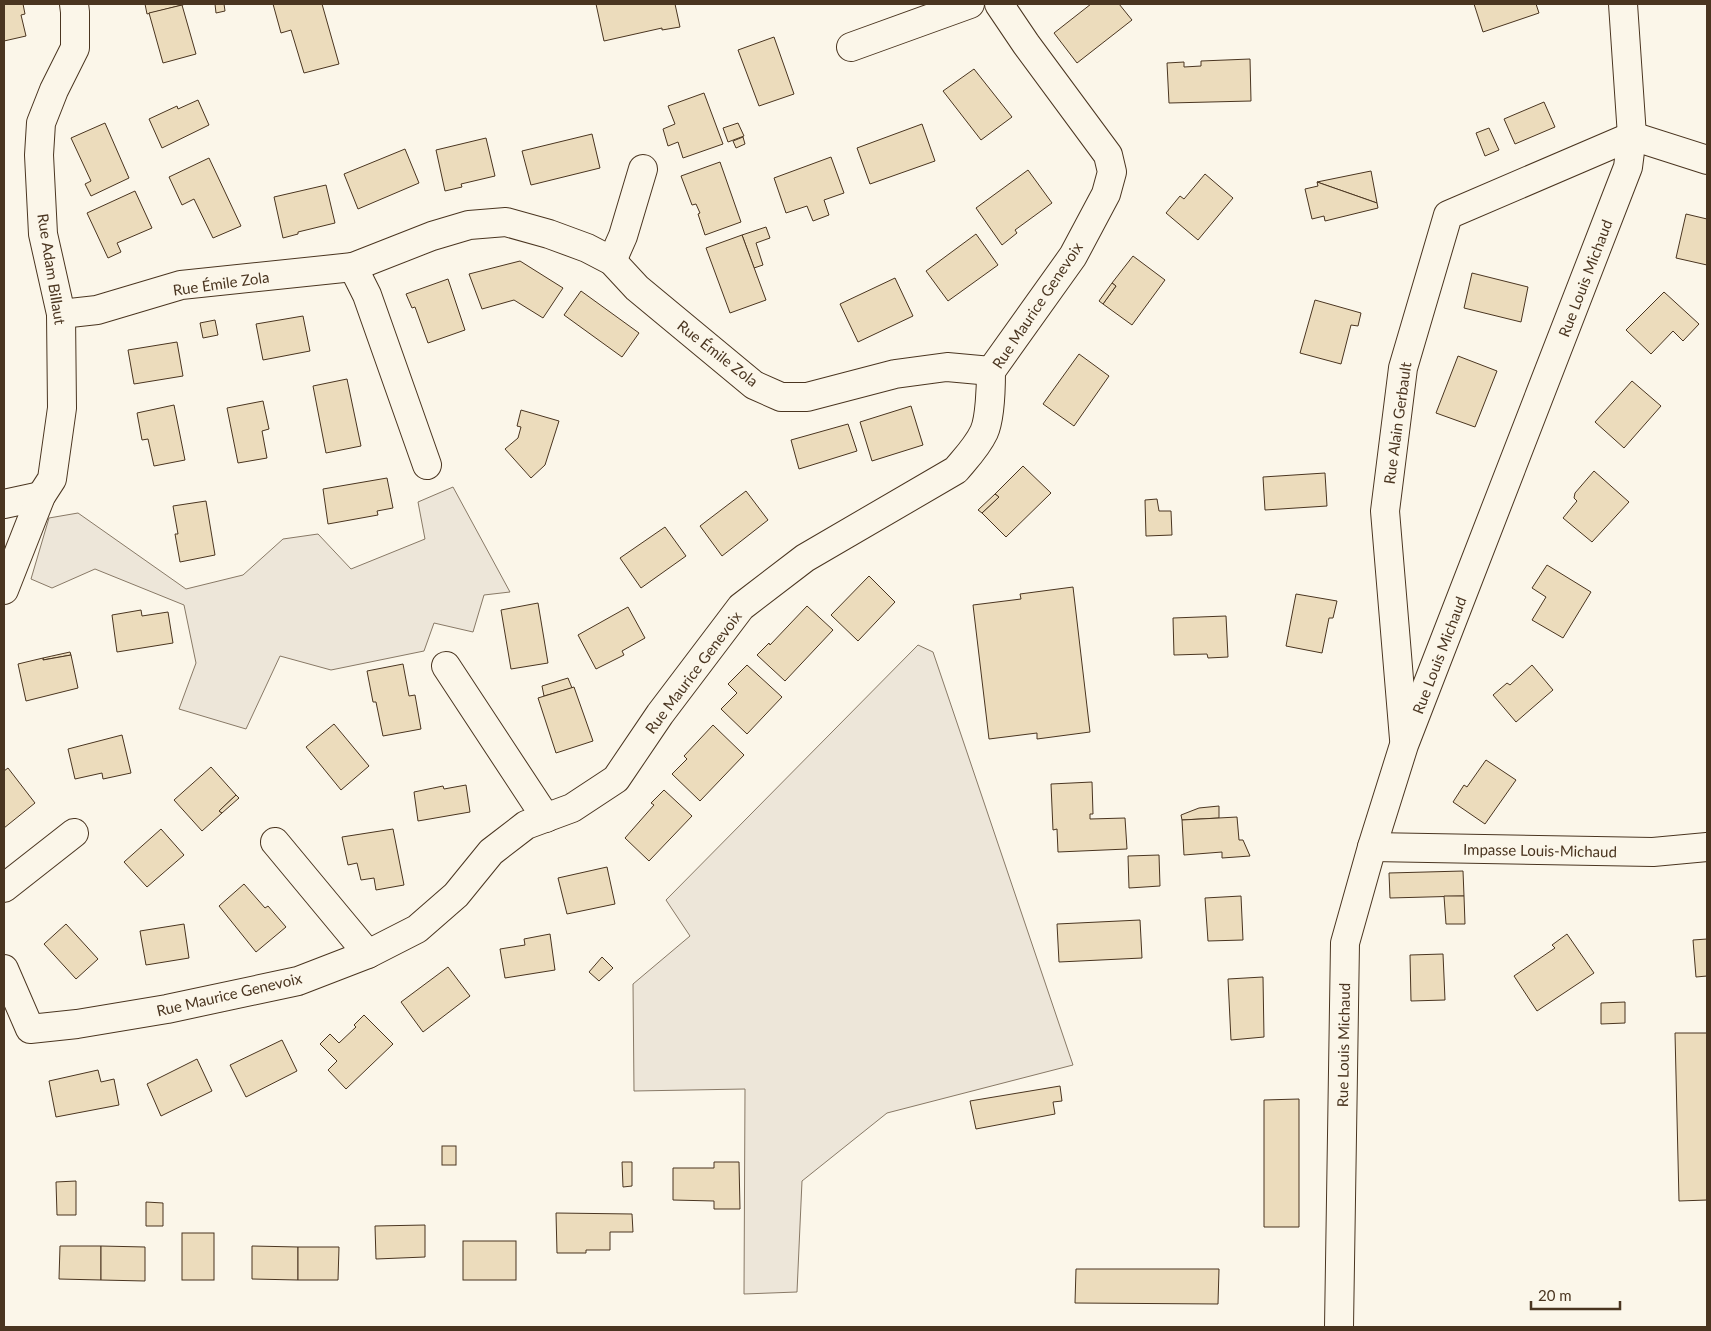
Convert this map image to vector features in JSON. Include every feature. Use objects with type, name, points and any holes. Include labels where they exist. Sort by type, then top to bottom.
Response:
[{"type":"street","name":"Rue Adam Billaut","points":[[4,590],[41,496],[52,478],[62,408],[61,314],[43,234],[39,155],[41,123],[54,90],[76,48],[74,4]]},
{"type":"street","points":[[851,47],[970,4]]},
{"type":"street","name":"Rue Maurice Genevoix","points":[[4,968],[30,1028],[77,1024],[166,1009],[298,981],[368,954],[417,929],[456,895],[492,852],[526,826],[572,808],[616,778],[660,714],[741,608],[805,558],[956,470],[973,450],[985,431],[992,370],[1073,256],[1106,194],[1112,172],[1108,156],[999,4]]},
{"type":"street","name":"Rue Louis Michaud","points":[[1339,1327],[1345,942],[1372,847],[1404,746],[1628,167],[1632,136],[1623,4]]},
{"type":"street","points":[[1632,136],[1707,160]]},
{"type":"street","name":"Rue Alain Gerbault","points":[[1404,746],[1385,511],[1403,368],[1448,215],[1632,136]]},
{"type":"street","points":[[612,261],[623,236],[642,169]]},
{"type":"street","name":"Rue Émile Zola","points":[[61,314],[97,310],[181,285],[353,267],[432,236],[469,225],[506,222],[549,234],[587,248],[612,261],[637,288],[754,385],[781,397],[807,397],[895,374],[946,367],[992,370]]},
{"type":"street","points":[[353,267],[367,295],[427,466]]},
{"type":"street","points":[[4,504],[41,496]]},
{"type":"street","points":[[446,666],[546,818]]},
{"type":"street","points":[[4,888],[74,833]]},
{"type":"street","points":[[275,842],[368,954]]},
{"type":"street","name":"Impasse Louis-Michaud","points":[[1372,847],[1653,852],[1707,847]]},
{"type":"shaded area","points":[[453,487],[510,592],[484,595],[473,632],[434,623],[424,651],[331,670],[280,656],[246,729],[179,709],[196,663],[184,605],[95,569],[52,588],[31,579],[49,518],[78,513],[186,589],[243,575],[283,539],[318,534],[351,569],[425,539],[418,502]]},
{"type":"shaded area","points":[[918,645],[933,652],[1073,1065],[887,1113],[802,1181],[797,1292],[744,1294],[745,1089],[634,1091],[633,984],[690,936],[666,900]]},
{"type":"building","points":[[4,4],[23,4],[25,14],[21,15],[26,36],[4,41]]},
{"type":"building","points":[[145,4],[186,4],[147,14]]},
{"type":"building","points":[[215,4],[224,4],[225,11],[216,13]]},
{"type":"building","points":[[273,4],[322,4],[339,64],[304,73],[291,30],[281,33]]},
{"type":"building","points":[[596,4],[675,4],[680,27],[662,30],[662,28],[604,41]]},
{"type":"building","points":[[1091,4],[1119,4],[1132,20],[1077,63],[1054,33]]},
{"type":"building","points":[[1474,4],[1536,4],[1539,13],[1483,32]]},
{"type":"building","points":[[182,5],[196,54],[163,63],[149,13]]},
{"type":"building","points":[[774,37],[794,94],[759,106],[738,50]]},
{"type":"building","points":[[1250,59],[1251,101],[1169,103],[1167,63],[1184,62],[1184,67],[1201,66],[1201,61]]},
{"type":"building","points":[[974,69],[1012,117],[981,140],[943,91]]},
{"type":"building","points":[[704,93],[723,144],[683,158],[678,142],[668,146],[663,129],[675,124],[668,106]]},
{"type":"building","points":[[198,100],[209,125],[162,148],[149,119],[177,106],[178,109]]},
{"type":"building","points":[[1544,102],[1555,127],[1515,144],[1504,119]]},
{"type":"building","points":[[105,123],[129,178],[91,196],[85,184],[91,181],[71,138]]},
{"type":"building","points":[[738,123],[744,136],[728,142],[723,128]]},
{"type":"building","points":[[922,124],[935,161],[870,184],[857,148]]},
{"type":"building","points":[[1489,128],[1499,150],[1485,156],[1476,133]]},
{"type":"building","points":[[592,134],[600,168],[531,185],[522,151]]},
{"type":"building","points":[[743,137],[745,144],[736,148],[733,141]]},
{"type":"building","points":[[486,138],[495,176],[461,184],[462,187],[445,191],[436,150]]},
{"type":"building","points":[[405,149],[419,183],[358,209],[344,174]]},
{"type":"building","points":[[831,157],[844,193],[824,200],[829,215],[813,221],[807,206],[786,213],[774,178]]},
{"type":"building","points":[[209,158],[241,226],[213,238],[194,199],[182,205],[169,177]]},
{"type":"building","points":[[720,162],[741,222],[705,235],[698,214],[700,213],[696,204],[692,205],[681,176]]},
{"type":"building","points":[[1028,170],[1052,203],[1015,230],[1017,233],[1002,245],[976,208]]},
{"type":"building","points":[[1371,171],[1377,203],[1317,182]]},
{"type":"building","points":[[1205,174],[1233,198],[1198,240],[1166,213],[1180,196],[1184,199]]},
{"type":"building","points":[[1317,182],[1377,203],[1378,208],[1325,221],[1324,216],[1312,219],[1305,189],[1318,186]]},
{"type":"building","points":[[326,185],[335,223],[298,232],[298,234],[283,238],[274,197]]},
{"type":"building","points":[[135,191],[152,228],[117,243],[121,252],[108,258],[87,213]]},
{"type":"building","points":[[1686,214],[1707,219],[1707,265],[1676,258]]},
{"type":"building","points":[[766,227],[770,238],[756,243],[763,265],[754,268],[742,235]]},
{"type":"building","points":[[976,234],[998,265],[948,301],[926,271]]},
{"type":"building","points":[[742,235],[766,300],[730,313],[706,248]]},
{"type":"building","points":[[1133,256],[1165,280],[1132,325],[1103,304],[1116,286],[1112,283]]},
{"type":"building","points":[[520,261],[563,288],[543,318],[514,300],[482,309],[469,274]]},
{"type":"building","points":[[1472,273],[1528,287],[1521,322],[1464,308]]},
{"type":"building","points":[[895,278],[913,316],[858,342],[840,304]]},
{"type":"building","points":[[448,279],[465,330],[428,343],[415,307],[412,308],[406,294]]},
{"type":"building","points":[[1112,283],[1116,286],[1103,304],[1099,301]]},
{"type":"building","points":[[581,291],[639,333],[622,357],[564,315]]},
{"type":"building","points":[[1664,292],[1699,324],[1683,341],[1673,331],[1651,354],[1626,330]]},
{"type":"building","points":[[1315,300],[1361,313],[1358,326],[1351,325],[1341,364],[1300,353]]},
{"type":"building","points":[[303,316],[310,351],[263,360],[256,324]]},
{"type":"building","points":[[215,320],[218,335],[203,338],[200,323]]},
{"type":"building","points":[[177,342],[183,376],[134,384],[128,350]]},
{"type":"building","points":[[1079,354],[1109,376],[1074,426],[1043,404]]},
{"type":"building","points":[[1458,356],[1497,371],[1475,427],[1436,413]]},
{"type":"building","points":[[347,379],[361,446],[326,453],[313,386]]},
{"type":"building","points":[[1632,381],[1661,406],[1624,448],[1595,422]]},
{"type":"building","points":[[263,401],[269,429],[262,431],[267,458],[238,463],[227,408]]},
{"type":"building","points":[[174,405],[185,460],[154,466],[148,439],[142,440],[137,413]]},
{"type":"building","points":[[911,406],[923,445],[872,461],[860,422]]},
{"type":"building","points":[[521,410],[559,421],[545,465],[531,478],[505,449],[518,438],[521,427],[517,426]]},
{"type":"building","points":[[848,424],[857,451],[799,469],[791,440]]},
{"type":"building","points":[[1023,466],[1051,493],[1006,537],[982,513],[999,497],[995,494]]},
{"type":"building","points":[[1594,471],[1629,502],[1592,542],[1563,518],[1577,501],[1574,498],[1575,493]]},
{"type":"building","points":[[1325,473],[1327,506],[1265,510],[1263,477]]},
{"type":"building","points":[[387,478],[393,508],[377,511],[378,515],[328,524],[323,489]]},
{"type":"building","points":[[746,491],[768,520],[722,556],[700,526]]},
{"type":"building","points":[[995,494],[999,497],[982,513],[978,510]]},
{"type":"building","points":[[1157,499],[1159,511],[1171,511],[1172,535],[1146,536],[1145,500]]},
{"type":"building","points":[[206,501],[215,555],[180,562],[173,506]]},
{"type":"building","points":[[665,527],[686,556],[641,588],[620,558]]},
{"type":"building","points":[[1547,565],[1591,592],[1563,638],[1532,620],[1546,597],[1532,588]]},
{"type":"building","points":[[869,576],[895,602],[858,641],[831,615]]},
{"type":"building","points":[[1073,587],[1090,732],[1037,739],[1037,733],[989,739],[973,605],[1021,599],[1020,594]]},
{"type":"building","points":[[1296,594],[1337,601],[1333,618],[1329,618],[1322,653],[1286,646]]},
{"type":"building","points":[[538,603],[548,663],[511,669],[501,610]]},
{"type":"building","points":[[807,606],[833,630],[785,681],[757,655],[769,643],[770,645]]},
{"type":"building","points":[[628,607],[645,638],[622,651],[624,655],[596,669],[578,635]]},
{"type":"building","points":[[141,610],[142,616],[168,612],[173,643],[117,652],[112,615]]},
{"type":"building","points":[[1226,616],[1228,657],[1208,658],[1207,654],[1174,655],[1173,618]]},
{"type":"building","points":[[70,652],[71,655],[43,660],[43,658]]},
{"type":"building","points":[[71,655],[78,688],[26,701],[18,664],[43,658],[43,660]]},
{"type":"building","points":[[403,664],[409,696],[415,695],[421,729],[383,736],[376,702],[373,702],[367,671]]},
{"type":"building","points":[[747,665],[782,697],[747,734],[721,709],[737,693],[728,684]]},
{"type":"building","points":[[1532,665],[1553,690],[1516,722],[1493,695],[1507,683],[1510,685]]},
{"type":"building","points":[[568,678],[572,688],[544,696],[542,686]]},
{"type":"building","points":[[574,687],[593,741],[556,753],[538,698]]},
{"type":"building","points":[[334,724],[369,766],[341,790],[306,747]]},
{"type":"building","points":[[713,725],[744,755],[700,801],[672,774],[687,759],[684,756]]},
{"type":"building","points":[[122,735],[131,773],[103,779],[102,773],[75,779],[68,749]]},
{"type":"building","points":[[1486,760],[1516,780],[1485,824],[1453,802],[1464,785],[1467,787]]},
{"type":"building","points":[[211,767],[236,795],[219,811],[222,813],[202,831],[174,800]]},
{"type":"building","points":[[8,768],[35,803],[4,828],[4,771]]},
{"type":"building","points":[[1092,782],[1093,814],[1090,814],[1090,819],[1125,818],[1127,849],[1058,852],[1057,829],[1053,830],[1051,784]]},
{"type":"building","points":[[466,785],[470,812],[418,821],[414,792],[443,786],[444,789]]},
{"type":"building","points":[[664,790],[692,816],[649,861],[625,838],[654,805],[651,803]]},
{"type":"building","points":[[236,795],[239,798],[222,813],[219,811]]},
{"type":"building","points":[[1219,806],[1219,818],[1182,820],[1181,815],[1199,808]]},
{"type":"building","points":[[1237,817],[1239,840],[1243,840],[1250,856],[1222,858],[1222,852],[1184,855],[1182,820]]},
{"type":"building","points":[[161,829],[184,855],[147,887],[124,862]]},
{"type":"building","points":[[393,829],[404,885],[376,890],[374,878],[361,880],[357,863],[348,865],[342,837]]},
{"type":"building","points":[[1159,855],[1160,886],[1129,888],[1128,856]]},
{"type":"building","points":[[607,867],[615,904],[567,914],[558,878]]},
{"type":"building","points":[[1463,871],[1464,896],[1390,898],[1389,873]]},
{"type":"building","points":[[244,884],[265,908],[268,906],[286,927],[256,952],[219,906]]},
{"type":"building","points":[[1241,896],[1243,940],[1208,941],[1205,898]]},
{"type":"building","points":[[1444,896],[1464,896],[1465,924],[1446,924]]},
{"type":"building","points":[[1140,920],[1142,958],[1059,962],[1057,924]]},
{"type":"building","points":[[66,924],[98,959],[76,979],[44,944]]},
{"type":"building","points":[[184,924],[189,958],[146,965],[140,931]]},
{"type":"building","points":[[550,934],[555,970],[505,978],[500,949],[525,945],[524,939]]},
{"type":"building","points":[[1567,934],[1594,973],[1537,1011],[1514,976],[1555,948],[1552,945]]},
{"type":"building","points":[[1707,939],[1707,976],[1696,977],[1693,940]]},
{"type":"building","points":[[1443,954],[1445,1000],[1411,1001],[1410,955]]},
{"type":"building","points":[[602,957],[613,968],[599,981],[589,972]]},
{"type":"building","points":[[448,967],[470,996],[423,1032],[401,1002]]},
{"type":"building","points":[[1263,977],[1264,1037],[1231,1040],[1228,979]]},
{"type":"building","points":[[1625,1002],[1625,1023],[1601,1024],[1601,1003]]},
{"type":"building","points":[[364,1015],[393,1044],[346,1089],[328,1070],[337,1061],[320,1044],[330,1034],[339,1043],[356,1027],[354,1025]]},
{"type":"building","points":[[1675,1033],[1707,1033],[1707,1200],[1679,1201]]},
{"type":"building","points":[[282,1040],[297,1071],[246,1097],[230,1065]]},
{"type":"building","points":[[197,1059],[212,1091],[161,1116],[147,1084]]},
{"type":"building","points":[[98,1070],[101,1082],[114,1079],[119,1105],[56,1117],[49,1081]]},
{"type":"building","points":[[1060,1086],[1062,1101],[1053,1102],[1055,1114],[976,1129],[970,1101]]},
{"type":"building","points":[[1299,1099],[1299,1227],[1264,1227],[1264,1100]]},
{"type":"building","points":[[442,1146],[456,1146],[456,1165],[442,1165]]},
{"type":"building","points":[[622,1162],[632,1162],[632,1186],[623,1187]]},
{"type":"building","points":[[714,1162],[739,1162],[740,1209],[714,1209],[714,1201],[673,1200],[673,1168],[714,1168]]},
{"type":"building","points":[[76,1181],[76,1215],[57,1215],[56,1182]]},
{"type":"building","points":[[146,1202],[163,1203],[163,1226],[146,1226]]},
{"type":"building","points":[[556,1213],[632,1214],[633,1232],[610,1232],[610,1250],[586,1250],[586,1253],[557,1253]]},
{"type":"building","points":[[425,1225],[425,1257],[376,1259],[375,1226]]},
{"type":"building","points":[[182,1233],[214,1233],[214,1280],[182,1280]]},
{"type":"building","points":[[463,1241],[516,1241],[516,1280],[463,1280]]},
{"type":"building","points":[[60,1246],[101,1246],[101,1280],[59,1279]]},
{"type":"building","points":[[101,1246],[145,1247],[145,1281],[101,1280]]},
{"type":"building","points":[[252,1246],[298,1247],[298,1280],[252,1279]]},
{"type":"building","points":[[298,1247],[339,1247],[338,1280],[298,1280]]},
{"type":"building","points":[[1076,1269],[1219,1269],[1218,1304],[1075,1303]]}]
